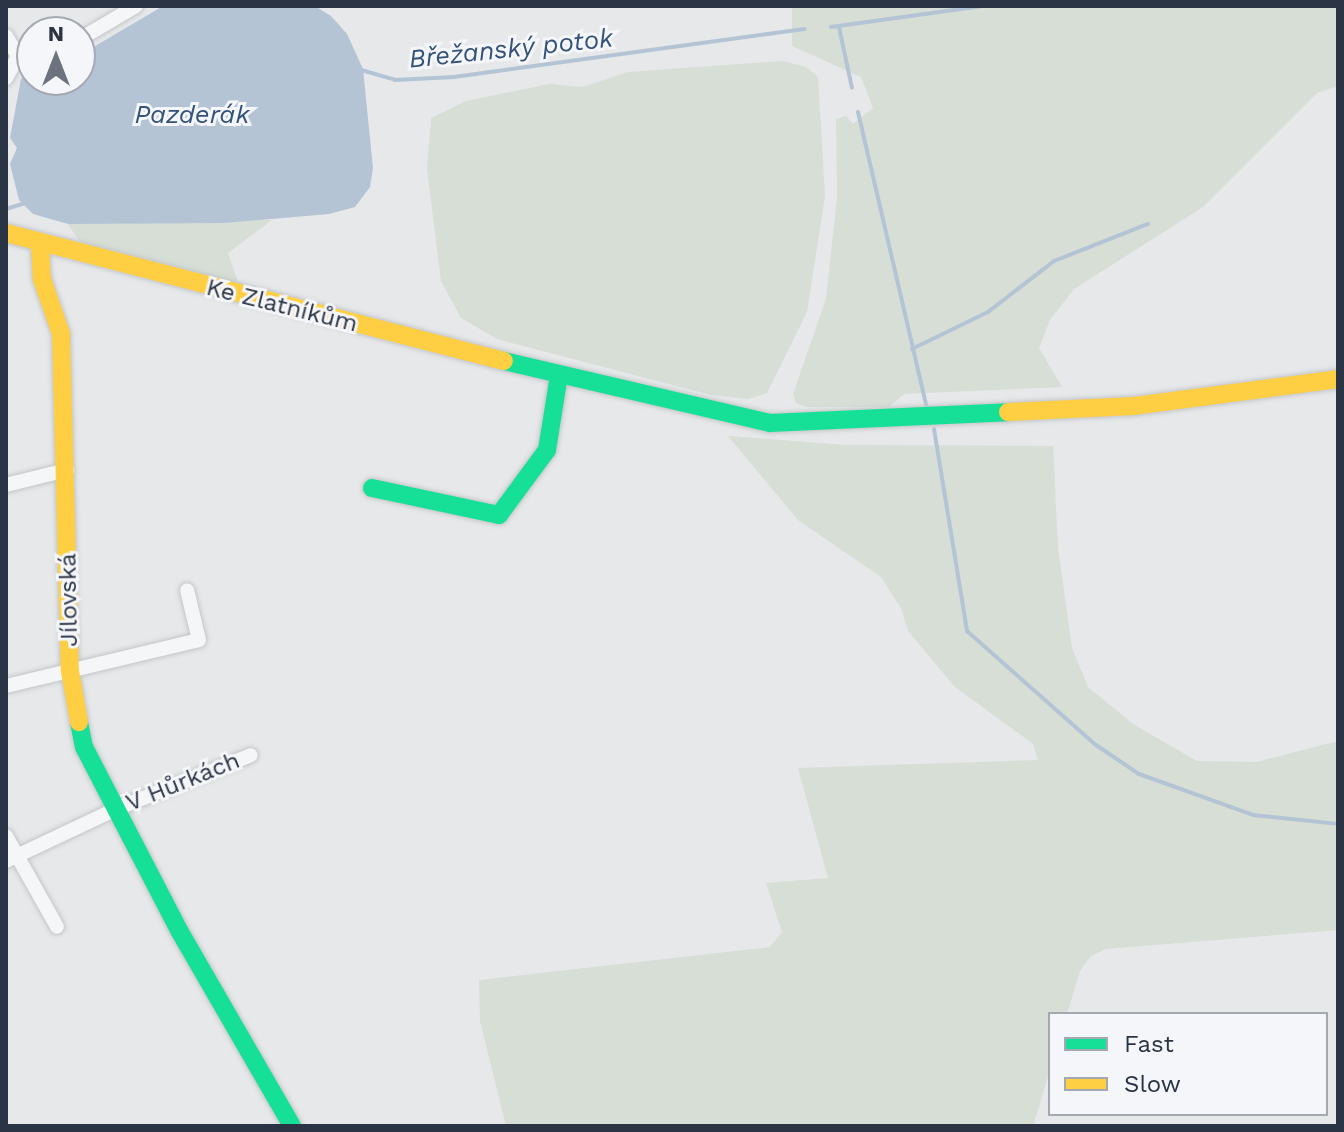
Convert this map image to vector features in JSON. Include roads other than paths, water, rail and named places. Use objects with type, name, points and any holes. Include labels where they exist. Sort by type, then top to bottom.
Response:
[{"type":"main road","name":"Ke Zlatníkům","points":[[6,233],[40,245],[720,414],[805,424],[1134,406],[1338,379]]},
{"type":"main road","name":"Jílovská","points":[[40,245],[42,279],[61,334],[70,671],[84,747],[180,932],[292,1126]]},
{"type":"main road","points":[[372,488],[499,515],[547,450],[559,375]]},
{"type":"street","points":[[96,30],[136,6]]},
{"type":"street","points":[[6,485],[67,470]]},
{"type":"street","points":[[6,686],[199,640],[187,590]]},
{"type":"street","name":"V Hůrkách","points":[[11,859],[116,809],[251,755]]},
{"type":"street","points":[[6,836],[11,859],[57,927]]},
{"type":"water","name":"Pazderák","points":[[163,6],[315,6],[331,16],[347,34],[363,69],[373,168],[370,187],[355,207],[329,214],[224,223],[68,224],[33,214],[19,200],[10,164],[17,148],[10,138],[18,96],[96,96],[96,46]]},
{"type":"waterway","points":[[831,27],[983,6]]},
{"type":"waterway","name":"Břežanský potok","points":[[839,27],[852,88]]},
{"type":"waterway","name":"Břežanský potok","points":[[361,70],[395,80],[454,77],[805,29]]},
{"type":"waterway","name":"Břežanský potok","points":[[858,112],[927,408]]},
{"type":"waterway","name":"Břežanský potok","points":[[6,209],[26,203]]},
{"type":"waterway","points":[[912,349],[988,312],[1054,261],[1148,224]]},
{"type":"waterway","name":"Břežanský potok","points":[[934,429],[967,631],[1096,745],[1139,774],[1253,815],[1338,824]]}]
